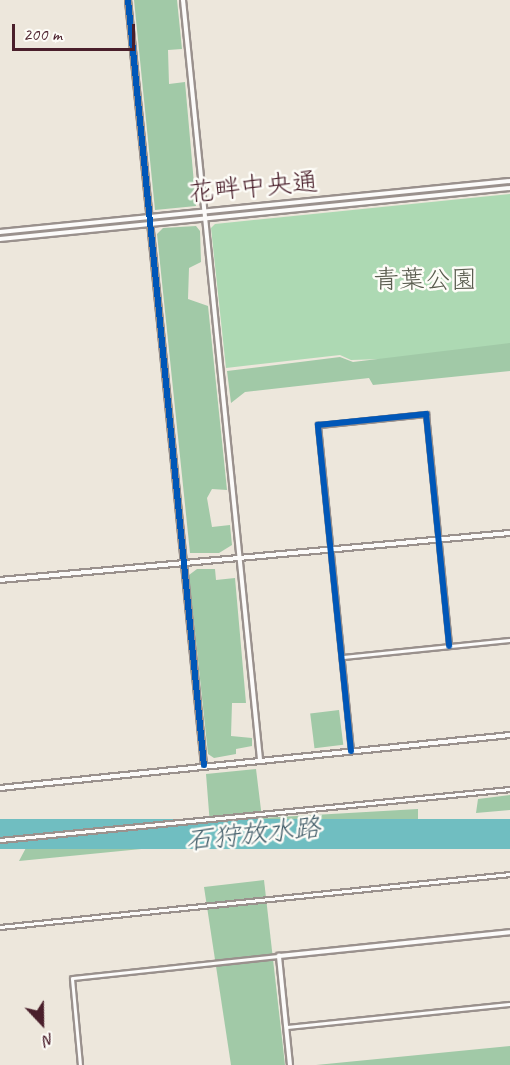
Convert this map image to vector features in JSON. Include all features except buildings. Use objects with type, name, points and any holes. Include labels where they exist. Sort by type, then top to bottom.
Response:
[{"type":"street","points":[[128,0],[204,765]]},
{"type":"street","points":[[183,0],[260,760]]},
{"type":"street","name":"花畔中央通","points":[[0,232],[510,181]]},
{"type":"street","name":"花畔中央通","points":[[0,239],[510,188]]},
{"type":"street","points":[[351,751],[318,425],[426,414],[449,646]]},
{"type":"street","points":[[0,580],[510,533]]},
{"type":"street","points":[[342,657],[510,640]]},
{"type":"street","points":[[0,788],[510,735]]},
{"type":"street","points":[[0,840],[510,789]]},
{"type":"street","points":[[0,927],[510,874]]},
{"type":"street","points":[[80,1065],[72,978],[510,932]]},
{"type":"street","points":[[279,956],[290,1065]]},
{"type":"street","points":[[286,1027],[510,1004]]},
{"type":"green space","points":[[134,0],[177,0],[182,49],[168,50],[169,84],[185,82],[196,206],[155,210]]},
{"type":"green space","name":"青葉公園","points":[[510,194],[510,347],[415,358],[351,360],[340,355],[226,368],[211,228],[215,224]]},
{"type":"green space","points":[[196,226],[200,231],[201,262],[189,268],[188,299],[208,306],[227,490],[212,489],[207,498],[212,527],[230,525],[232,545],[219,553],[190,553],[157,234],[163,228]]},
{"type":"green space","points":[[510,343],[510,371],[373,385],[369,378],[245,392],[231,403],[227,371],[340,357],[353,362]]},
{"type":"green space","points":[[197,569],[215,569],[216,580],[235,578],[246,703],[232,703],[231,736],[252,738],[252,746],[236,749],[236,754],[214,758],[208,754],[189,575]]},
{"type":"green space","points":[[339,710],[343,745],[314,748],[310,714]]},
{"type":"green space","points":[[256,769],[262,818],[418,809],[418,822],[19,861],[28,844],[210,825],[206,774]]},
{"type":"green space","points":[[510,795],[510,810],[476,813],[478,799]]},
{"type":"green space","points":[[264,880],[285,1065],[231,1065],[204,887]]},
{"type":"green space","points":[[510,1046],[510,1065],[316,1065]]},
{"type":"water","name":"石狩放水路","points":[[0,819],[510,819],[510,849],[0,849]]},
{"type":"cycle path","points":[[128,0],[204,765]]},
{"type":"cycle path","points":[[351,751],[318,425],[426,414],[449,646]]}]
